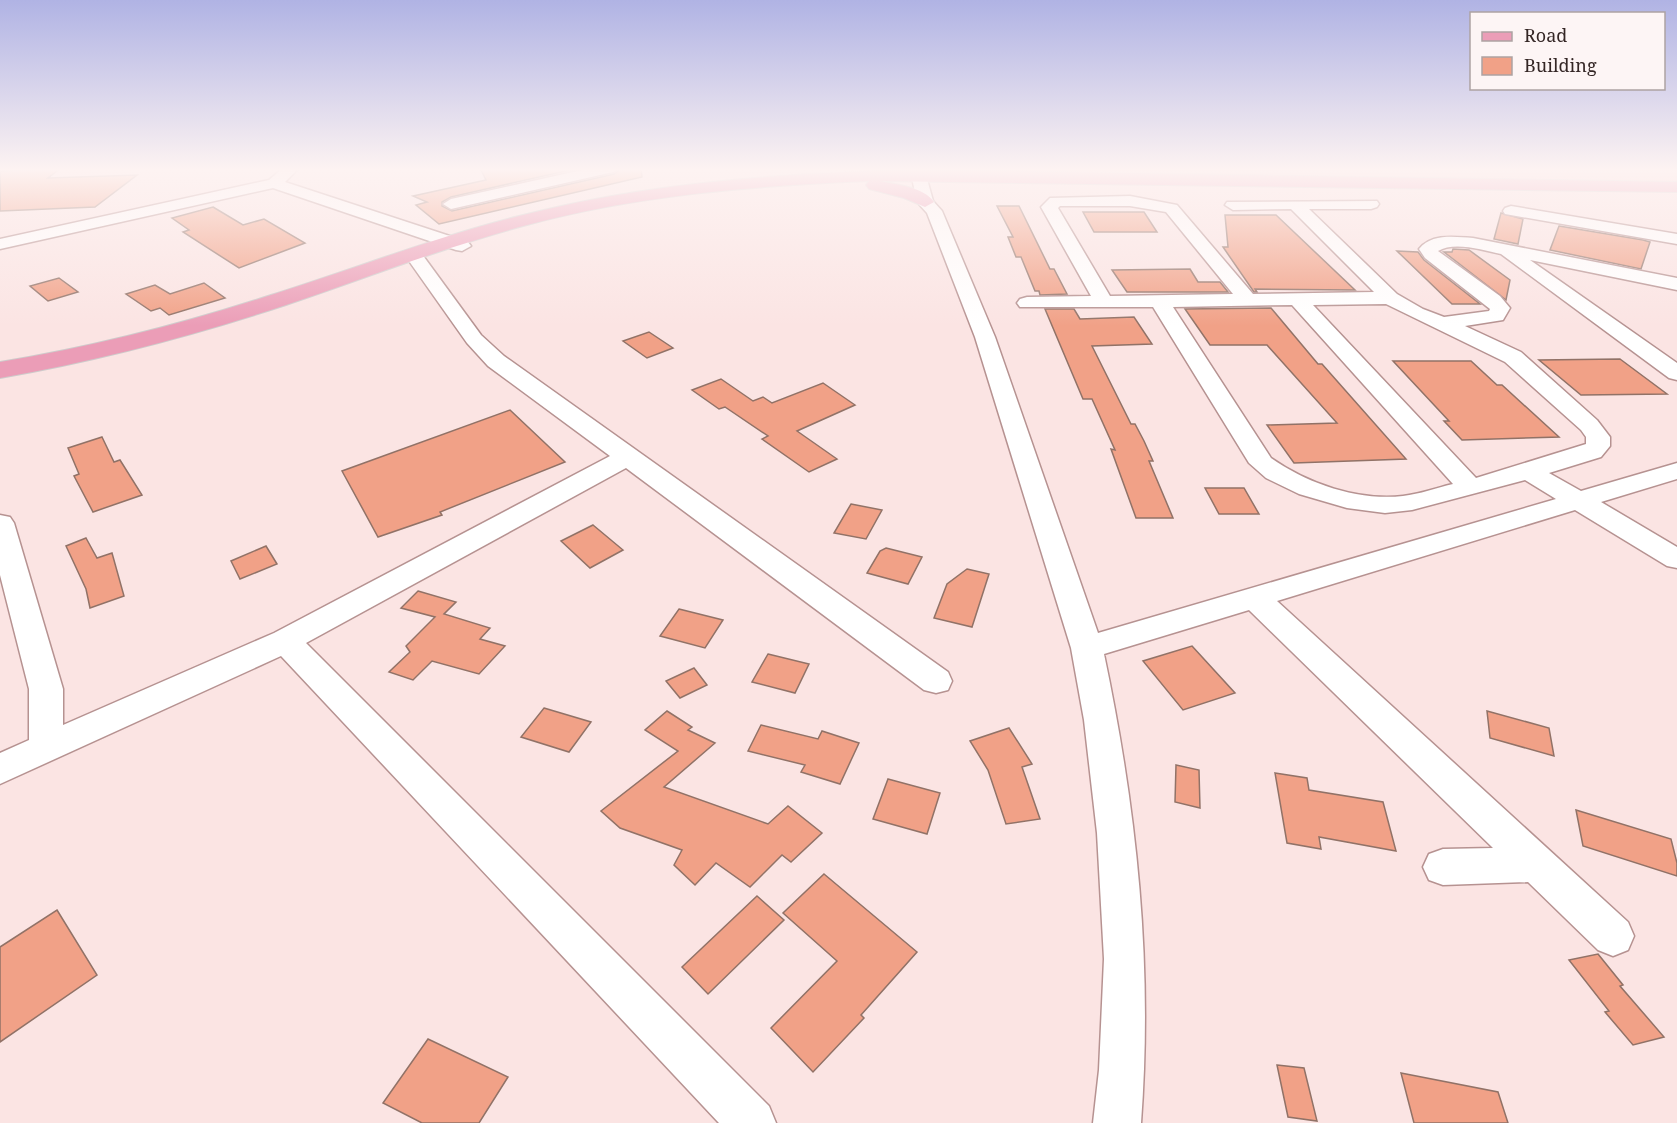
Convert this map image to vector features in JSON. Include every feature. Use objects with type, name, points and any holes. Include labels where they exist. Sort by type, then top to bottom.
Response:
[{"type":"main road","points":[[0,370],[86,354],[194,327],[532,220]]},
{"type":"main road","points":[[0,381],[106,360],[198,335],[418,261],[456,244],[547,220]]},
{"type":"street","points":[[0,244],[106,220]]},
{"type":"street","points":[[386,220],[456,244]]},
{"type":"street","points":[[941,220],[985,337],[1087,648],[1101,720],[1116,833],[1125,959],[1122,1070],[1117,1123]]},
{"type":"street","points":[[1057,220],[1104,302]]},
{"type":"street","points":[[1181,220],[1249,301]]},
{"type":"street","points":[[1160,302],[1262,463],[1272,472],[1300,487],[1369,502],[1400,504],[1528,471],[1592,452],[1598,446],[1598,437],[1589,425],[1513,357],[1443,323],[1416,313],[1390,298],[1312,220]]},
{"type":"street","points":[[1567,220],[1677,239]]},
{"type":"street","points":[[1443,323],[1496,316],[1500,308],[1493,300],[1431,254],[1428,249],[1440,242],[1454,241],[1500,247],[1677,284]]},
{"type":"street","points":[[1500,247],[1677,373]]},
{"type":"street","points":[[418,261],[474,339],[496,361],[936,681]]},
{"type":"street","points":[[1027,303],[1390,298]]},
{"type":"street","points":[[1299,301],[1470,487]]},
{"type":"street","points":[[0,769],[285,641],[629,456]]},
{"type":"street","points":[[1528,471],[1677,559]]},
{"type":"street","points":[[1087,648],[1677,471]]},
{"type":"street","points":[[0,524],[7,584],[46,689],[46,748]]},
{"type":"street","points":[[1255,598],[1612,936]]},
{"type":"street","points":[[285,641],[752,1123]]},
{"type":"street","points":[[1443,867],[1536,864]]},
{"type":"building","points":[[175,220],[235,220],[243,225],[266,220],[305,243],[239,268],[183,232],[189,230]]},
{"type":"building","points":[[435,220],[455,220],[439,224]]},
{"type":"building","points":[[1004,220],[1026,220],[1050,269],[1054,269],[1067,294],[1040,295],[1039,291],[1035,291],[1021,257],[1016,257],[1008,237],[1013,237]]},
{"type":"building","points":[[1088,220],[1149,220],[1157,232],[1094,232]]},
{"type":"building","points":[[1226,220],[1282,220],[1355,290],[1255,289],[1257,292],[1254,292],[1223,247],[1228,247]]},
{"type":"building","points":[[1499,220],[1523,220],[1518,244],[1494,239]]},
{"type":"building","points":[[1559,226],[1650,242],[1641,269],[1550,250]]},
{"type":"building","points":[[1453,249],[1469,250],[1510,280],[1506,300],[1444,252],[1452,252]]},
{"type":"building","points":[[1397,251],[1418,252],[1424,260],[1480,304],[1452,304]]},
{"type":"building","points":[[1190,269],[1198,282],[1220,282],[1228,292],[1127,292],[1112,270]]},
{"type":"building","points":[[59,278],[78,292],[48,301],[30,286]]},
{"type":"building","points":[[204,283],[225,298],[169,315],[160,308],[151,311],[126,294],[155,285],[170,294]]},
{"type":"building","points":[[1271,308],[1318,364],[1322,364],[1406,459],[1294,463],[1267,425],[1337,423],[1267,345],[1210,345],[1185,309]]},
{"type":"building","points":[[1045,309],[1074,309],[1080,319],[1134,317],[1152,344],[1092,346],[1131,424],[1135,424],[1144,441],[1153,461],[1149,461],[1173,518],[1136,518],[1111,449],[1115,450],[1092,399],[1083,399]]},
{"type":"building","points":[[649,332],[673,348],[647,358],[623,341]]},
{"type":"building","points":[[1620,359],[1667,394],[1581,395],[1539,360]]},
{"type":"building","points":[[1393,361],[1471,361],[1497,385],[1502,385],[1559,437],[1462,440],[1444,421],[1449,421]]},
{"type":"building","points":[[721,379],[753,401],[763,397],[772,403],[823,383],[855,405],[797,431],[837,459],[809,472],[762,439],[768,436],[725,407],[719,409],[692,390]]},
{"type":"building","points":[[510,410],[565,462],[440,512],[442,515],[378,537],[342,471]]},
{"type":"building","points":[[102,437],[114,462],[120,460],[142,495],[93,512],[74,476],[79,474],[68,448]]},
{"type":"building","points":[[1205,488],[1244,488],[1259,514],[1219,514]]},
{"type":"building","points":[[851,504],[882,510],[866,539],[834,533]]},
{"type":"building","points":[[593,525],[623,550],[590,568],[561,541]]},
{"type":"building","points":[[86,538],[97,558],[112,553],[124,596],[90,608],[86,589],[66,546]]},
{"type":"building","points":[[266,546],[277,564],[240,579],[231,561]]},
{"type":"building","points":[[886,548],[922,557],[908,584],[867,573],[880,551]]},
{"type":"building","points":[[967,569],[989,574],[972,627],[934,618],[947,584]]},
{"type":"building","points":[[418,591],[456,602],[444,614],[490,628],[480,639],[505,646],[479,674],[432,661],[413,680],[389,672],[410,652],[406,646],[435,617],[401,608]]},
{"type":"building","points":[[679,609],[723,620],[705,648],[660,636]]},
{"type":"building","points":[[1192,646],[1235,693],[1183,710],[1143,661]]},
{"type":"building","points":[[768,654],[809,664],[795,693],[752,682]]},
{"type":"building","points":[[694,668],[707,685],[680,698],[666,681]]},
{"type":"building","points":[[544,708],[591,722],[569,752],[521,737]]},
{"type":"building","points":[[667,711],[692,727],[688,730],[715,743],[664,787],[768,824],[788,806],[822,833],[791,862],[782,855],[750,887],[716,863],[695,885],[674,865],[682,850],[620,828],[601,811],[678,751],[645,730]]},
{"type":"building","points":[[1487,711],[1549,728],[1554,756],[1490,738]]},
{"type":"building","points":[[761,725],[818,739],[822,731],[859,743],[840,784],[801,772],[805,765],[748,751]]},
{"type":"building","points":[[1009,728],[1032,764],[1022,767],[1040,819],[1006,824],[988,770],[970,741]]},
{"type":"building","points":[[1176,765],[1199,770],[1200,808],[1175,802]]},
{"type":"building","points":[[1275,773],[1307,778],[1309,790],[1383,802],[1396,851],[1319,837],[1321,849],[1287,843]]},
{"type":"building","points":[[888,779],[940,793],[927,834],[873,819]]},
{"type":"building","points":[[1576,810],[1671,839],[1677,863],[1677,876],[1583,846]]},
{"type":"building","points":[[824,874],[917,952],[861,1015],[864,1018],[813,1072],[771,1028],[837,961],[783,913]]},
{"type":"building","points":[[757,896],[784,920],[708,994],[682,967]]},
{"type":"building","points":[[57,910],[97,975],[0,1042],[0,947]]},
{"type":"building","points":[[1598,954],[1623,985],[1620,986],[1664,1037],[1633,1045],[1605,1012],[1609,1011],[1569,960]]},
{"type":"building","points":[[428,1039],[508,1077],[479,1123],[422,1123],[383,1103]]},
{"type":"building","points":[[1277,1065],[1304,1068],[1317,1121],[1288,1117]]},
{"type":"building","points":[[1401,1073],[1498,1092],[1508,1123],[1414,1123]]}]
